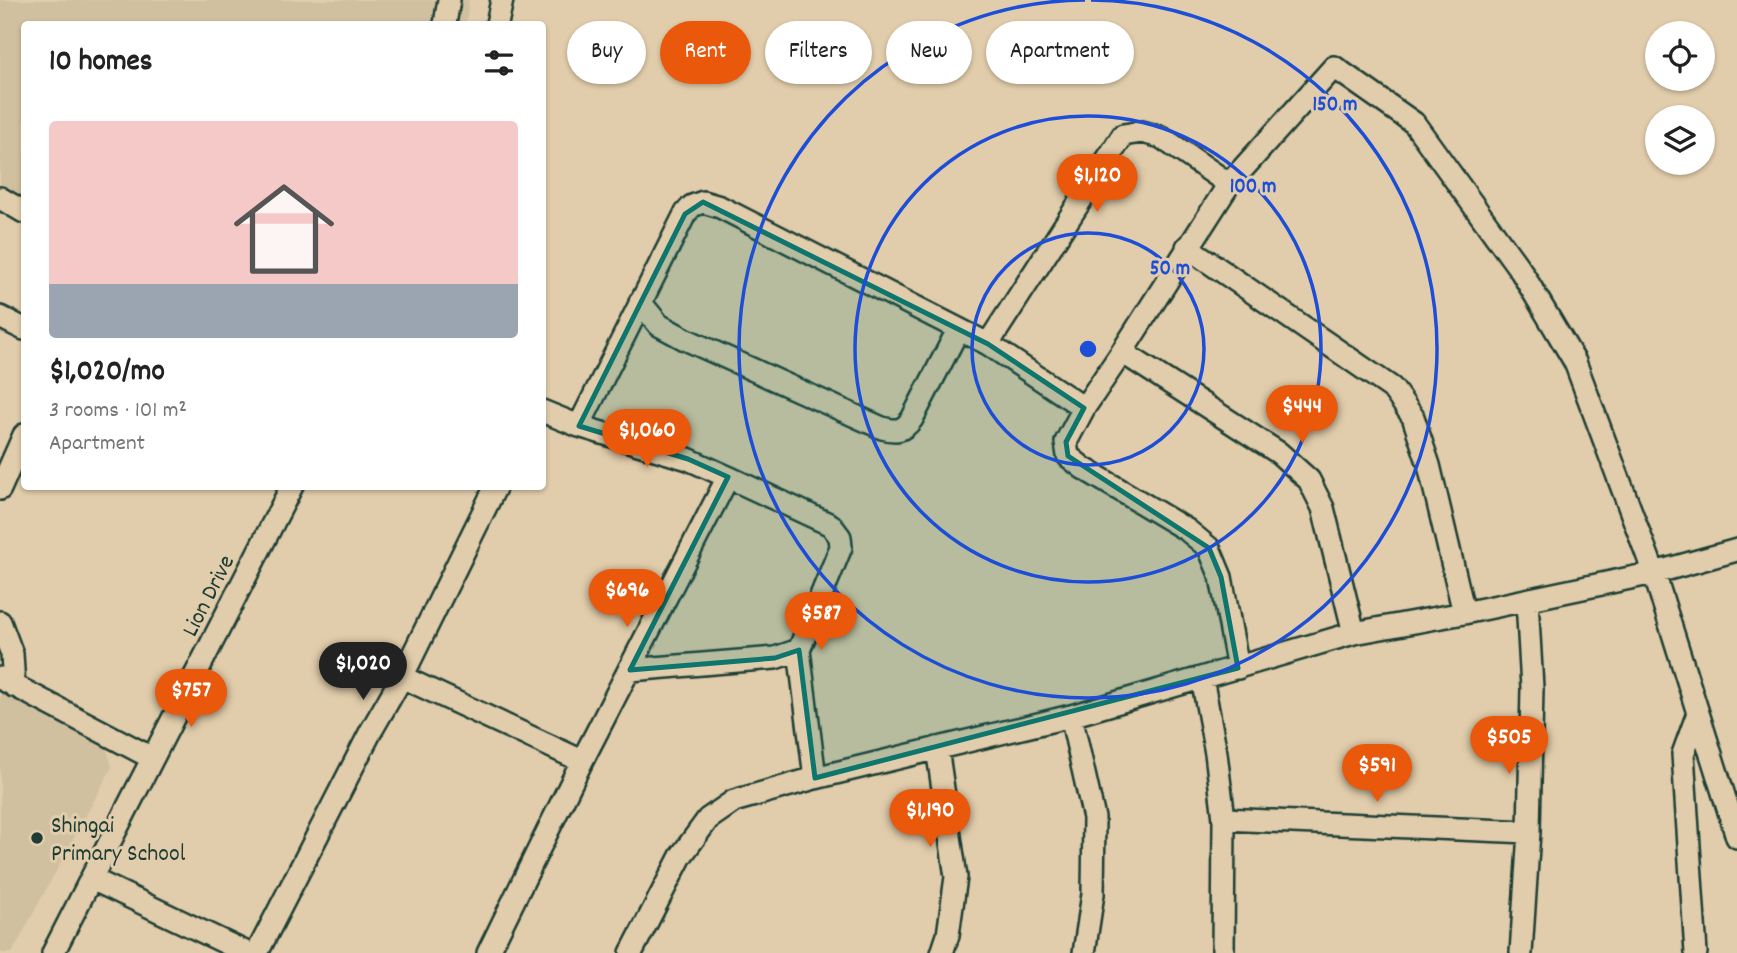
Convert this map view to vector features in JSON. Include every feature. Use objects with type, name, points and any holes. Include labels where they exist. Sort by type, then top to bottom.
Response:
[{"type":"street","points":[[446,21],[449,0]]},
{"type":"street","points":[[498,21],[502,0]]},
{"type":"street","points":[[1238,668],[1221,577],[1209,548],[1187,530],[1083,468],[1068,456],[1066,442],[1084,408],[1229,184],[1334,67],[1414,123],[1521,271],[1575,362],[1654,573],[1737,837]]},
{"type":"street","points":[[988,344],[1123,135],[1142,132],[1161,137],[1229,184]]},
{"type":"street","points":[[0,198],[21,210]]},
{"type":"street","points":[[579,426],[685,214],[692,206],[703,202],[720,207],[988,344],[1084,408]]},
{"type":"street","points":[[1187,247],[1392,388],[1413,417],[1425,453],[1464,613]]},
{"type":"street","points":[[640,302],[659,325],[685,339],[896,432],[905,428],[912,419],[958,330]]},
{"type":"street","points":[[0,317],[21,328]]},
{"type":"street","points":[[1122,352],[1279,453],[1309,480],[1323,508],[1354,633]]},
{"type":"street","points":[[546,413],[579,426],[688,459],[831,525],[840,537],[841,547],[799,650],[815,778]]},
{"type":"street","points":[[0,489],[21,442]]},
{"type":"street","points":[[488,953],[582,761],[728,477]]},
{"type":"street","name":"Lion Drive","points":[[53,953],[290,490]]},
{"type":"street","points":[[257,953],[401,677],[494,490]]},
{"type":"street","points":[[631,953],[681,856],[708,819],[734,801],[815,778],[1071,716],[1354,633],[1654,573],[1737,550]]},
{"type":"street","points":[[1521,953],[1529,832],[1532,688],[1527,600]]},
{"type":"street","points":[[0,622],[12,654],[7,682],[152,758]]},
{"type":"street","points":[[630,670],[775,658],[799,650]]},
{"type":"street","points":[[401,677],[582,761]]},
{"type":"street","points":[[1202,678],[1216,753],[1224,818],[1223,953]]},
{"type":"street","points":[[1696,953],[1683,754],[1698,713]]},
{"type":"street","points":[[1071,716],[1094,818],[1093,894],[1084,953]]},
{"type":"street","points":[[937,748],[956,877],[948,935],[942,953]]},
{"type":"street","points":[[1224,818],[1529,832]]},
{"type":"street","points":[[92,878],[234,951]]},
{"type":"highlighted area","points":[[703,202],[988,344],[1084,408],[1066,442],[1068,456],[1209,548],[1221,577],[1238,668],[815,778],[799,650],[775,658],[630,670],[728,477],[688,459],[579,426],[685,214]]},
{"type":"shaded area","points":[[0,0],[469,0],[466,21],[21,21],[21,222],[0,209]]},
{"type":"shaded area","name":"Shingai Primary School","points":[[0,691],[107,749],[112,767],[12,953],[0,953]]},
{"type":"place","name":"Shingai Primary School","points":[[37,838]]}]
